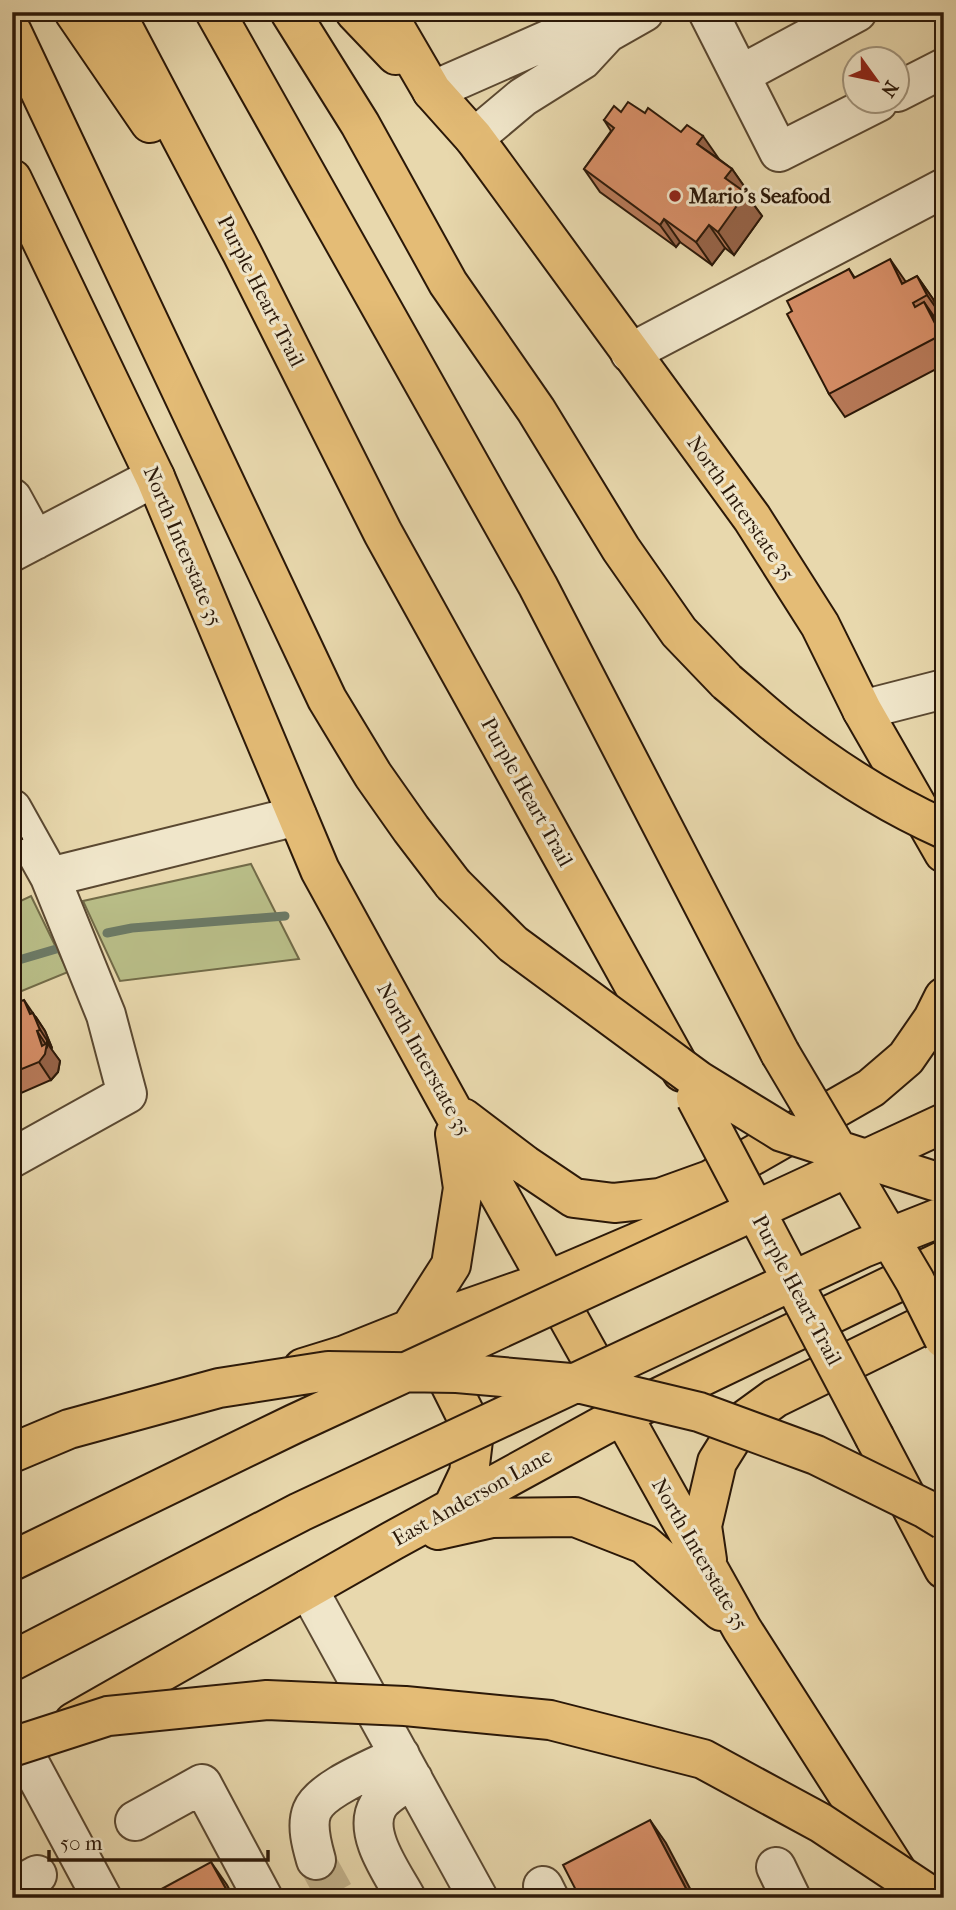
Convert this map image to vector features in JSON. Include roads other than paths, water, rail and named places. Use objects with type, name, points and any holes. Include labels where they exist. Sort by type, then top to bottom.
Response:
[{"type":"main road","points":[[74,12],[242,253]]},
{"type":"main road","name":"Purple Heart Trail","points":[[115,12],[242,253],[383,533],[696,1098],[944,1569]]},
{"type":"main road","points":[[215,12],[538,586],[780,1053],[929,1270],[944,1324]]},
{"type":"main road","points":[[290,12],[360,124],[449,283],[536,410],[621,549],[679,632],[727,682],[782,729],[879,795],[944,829]]},
{"type":"main road","points":[[355,12],[432,91]]},
{"type":"main road","name":"North Interstate 35","points":[[386,12],[432,91],[474,138],[752,518],[820,625],[862,710],[944,853]]},
{"type":"main road","points":[[12,32],[327,699],[373,775],[453,884],[513,944],[699,1081],[782,1132],[944,1182]]},
{"type":"main road","name":"North Interstate 35","points":[[12,179],[155,477],[320,870],[742,1629],[914,1898]]},
{"type":"main road","points":[[451,1108],[525,1166],[575,1198],[614,1203],[660,1198],[710,1180],[871,1088],[906,1058],[933,1019],[944,997]]},
{"type":"main road","points":[[410,1329],[451,1265],[463,1188],[451,1108]]},
{"type":"main road","points":[[12,1462],[61,1444],[345,1355],[547,1281],[944,1111]]},
{"type":"main road","points":[[12,1561],[294,1424],[944,1123]]},
{"type":"main road","points":[[12,1661],[300,1512],[863,1248],[944,1216]]},
{"type":"main road","points":[[929,1270],[944,1339]]},
{"type":"main road","name":"East Anderson Lane","points":[[16,1752],[622,1415],[929,1270]]},
{"type":"main road","points":[[708,1569],[702,1526],[717,1462],[743,1422],[775,1398],[944,1315]]},
{"type":"main road","points":[[345,1355],[405,1350],[442,1368],[474,1433],[469,1474],[453,1507]]},
{"type":"main road","points":[[12,1453],[69,1429],[219,1388],[328,1371],[457,1373],[582,1384],[699,1412],[816,1455],[944,1520]]},
{"type":"main road","points":[[392,1541],[492,1517],[575,1517],[644,1544],[742,1629]]},
{"type":"main road","points":[[16,1752],[108,1716],[267,1699],[405,1706],[550,1720],[703,1759],[821,1823],[934,1898]]},
{"type":"lane","points":[[474,138],[523,97],[582,60],[607,33],[644,12]]},
{"type":"lane","points":[[708,12],[779,152],[850,116]]},
{"type":"lane","points":[[740,75],[857,12]]},
{"type":"lane","points":[[432,91],[566,32],[607,33]]},
{"type":"lane","points":[[911,85],[944,68]]},
{"type":"lane","points":[[631,353],[944,188]]},
{"type":"lane","points":[[12,498],[24,546],[155,477]]},
{"type":"lane","points":[[862,710],[944,689]]},
{"type":"lane","points":[[12,809],[35,867],[106,1015],[127,1094],[12,1158]]},
{"type":"lane","points":[[35,867],[297,816]]},
{"type":"lane","points":[[308,1589],[478,1898]]},
{"type":"lane","points":[[16,1752],[102,1898]]},
{"type":"lane","points":[[317,1860],[311,1844],[311,1812],[320,1798],[338,1786],[406,1767]]},
{"type":"lane","points":[[406,1767],[392,1792],[378,1805],[372,1824],[377,1844],[406,1898]]},
{"type":"lane","points":[[135,1821],[202,1784],[263,1898]]},
{"type":"lane","points":[[204,1872],[239,1853]]},
{"type":"waterway","points":[[107,933],[132,928],[285,916]]},
{"type":"waterway","points":[[12,962],[63,947]]},
{"type":"tunnel","points":[[316,1860],[337,1898]]},
{"type":"place","name":"Mario's Seafood","points":[[675,196]]}]
